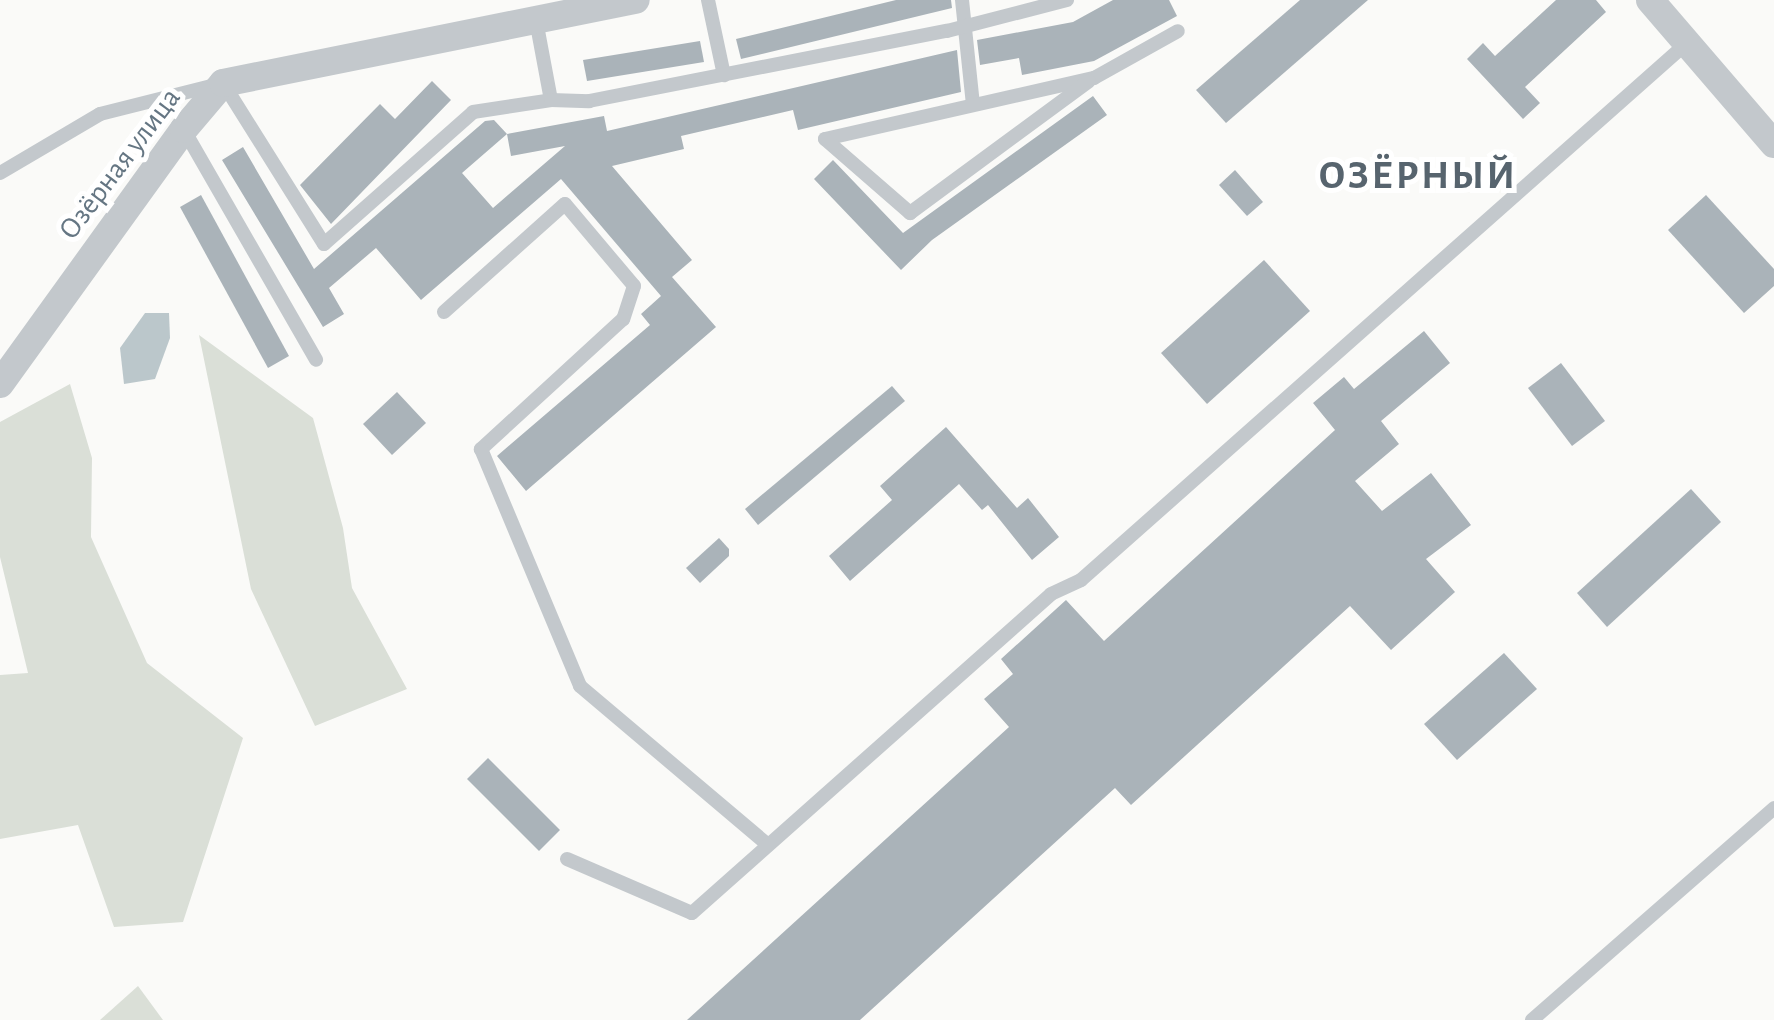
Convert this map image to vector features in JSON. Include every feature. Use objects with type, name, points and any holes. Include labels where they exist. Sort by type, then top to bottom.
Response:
[{"type":"street","name":"Озёрная улица","points":[[0,384],[184,129],[223,83],[636,0]]},
{"type":"street","points":[[1650,0],[1774,144]]},
{"type":"lane","points":[[708,0],[724,75]]},
{"type":"lane","points":[[962,0],[973,104]]},
{"type":"lane","points":[[0,172],[100,114],[223,83],[324,244],[472,112],[551,100],[590,101],[963,27],[1067,0]]},
{"type":"lane","points":[[536,20],[551,100]]},
{"type":"lane","points":[[1094,78],[825,138],[910,214],[1094,78],[1178,32]]},
{"type":"lane","points":[[566,859],[692,913],[1050,594],[1080,580],[1687,43]]},
{"type":"lane","points":[[184,129],[316,360]]},
{"type":"lane","points":[[444,312],[565,204],[634,286],[623,319],[481,449],[580,686],[768,844]]},
{"type":"lane","points":[[1532,1020],[1774,808]]},
{"type":"shaded area","points":[[145,313],[169,313],[170,338],[155,379],[124,384],[120,348]]},
{"type":"shaded area","points":[[199,335],[313,418],[343,528],[352,588],[407,689],[315,726],[251,589]]},
{"type":"shaded area","points":[[70,384],[92,458],[91,537],[147,663],[243,738],[183,922],[114,927],[78,825],[0,839],[0,675],[28,673],[0,557],[0,422]]},
{"type":"shaded area","points":[[138,986],[163,1020],[100,1020]]},
{"type":"building","points":[[896,0],[951,0],[952,8],[741,59],[736,39]]},
{"type":"building","points":[[1113,0],[1169,0],[1177,16],[1094,61],[1022,75],[1019,58],[980,65],[977,40],[1073,22]]},
{"type":"building","points":[[1300,0],[1368,0],[1226,123],[1196,90]]},
{"type":"building","points":[[1556,0],[1596,0],[1606,12],[1525,87],[1540,103],[1523,119],[1467,59],[1483,43],[1495,56]]},
{"type":"building","points":[[700,41],[704,62],[587,81],[583,60]]},
{"type":"building","points":[[957,50],[961,92],[798,130],[793,110],[681,136],[684,149],[612,166],[692,260],[672,277],[716,327],[526,491],[497,456],[650,325],[641,314],[661,296],[561,179],[421,300],[376,248],[329,288],[344,314],[323,327],[222,160],[243,147],[314,269],[485,121],[494,120],[507,134],[604,116],[607,131]],"holes":[[[507,134],[511,156],[565,146],[493,208],[462,173]]]},
{"type":"building","points":[[432,81],[451,100],[331,224],[300,185],[380,104],[395,119]]},
{"type":"building","points":[[1093,96],[1107,115],[932,240],[901,270],[814,179],[833,160],[903,233]]},
{"type":"building","points":[[1235,170],[1263,202],[1247,216],[1219,185]]},
{"type":"building","points":[[201,195],[289,356],[268,368],[180,207]]},
{"type":"building","points":[[1706,195],[1774,269],[1774,286],[1744,313],[1668,230]]},
{"type":"building","points":[[1264,260],[1310,311],[1207,404],[1161,353]]},
{"type":"building","points":[[1424,331],[1450,363],[1381,421],[1399,444],[1355,481],[1382,511],[1431,473],[1471,525],[1426,559],[1455,592],[1391,650],[1350,606],[1131,805],[1115,788],[860,1020],[687,1020],[1009,727],[984,699],[1013,674],[1001,659],[1066,600],[1104,641],[1335,430],[1313,403],[1344,377],[1354,389]]},
{"type":"building","points":[[1561,363],[1605,421],[1572,446],[1528,388]]},
{"type":"building","points":[[892,386],[905,401],[758,525],[745,509]]},
{"type":"building","points":[[397,392],[426,423],[392,455],[363,424]]},
{"type":"building","points":[[946,427],[1017,508],[1028,498],[1059,537],[1032,560],[988,505],[982,510],[959,484],[850,581],[829,556],[892,500],[880,486]]},
{"type":"building","points":[[1691,489],[1721,522],[1607,627],[1577,593]]},
{"type":"building","points":[[719,538],[729,549],[729,556],[700,583],[686,568]]},
{"type":"building","points":[[1504,653],[1537,689],[1457,760],[1424,724]]},
{"type":"building","points":[[488,758],[560,830],[539,851],[467,779]]},
{"type":"district","name":"ОЗЁРНЫЙ","points":[[1418,176]]}]
